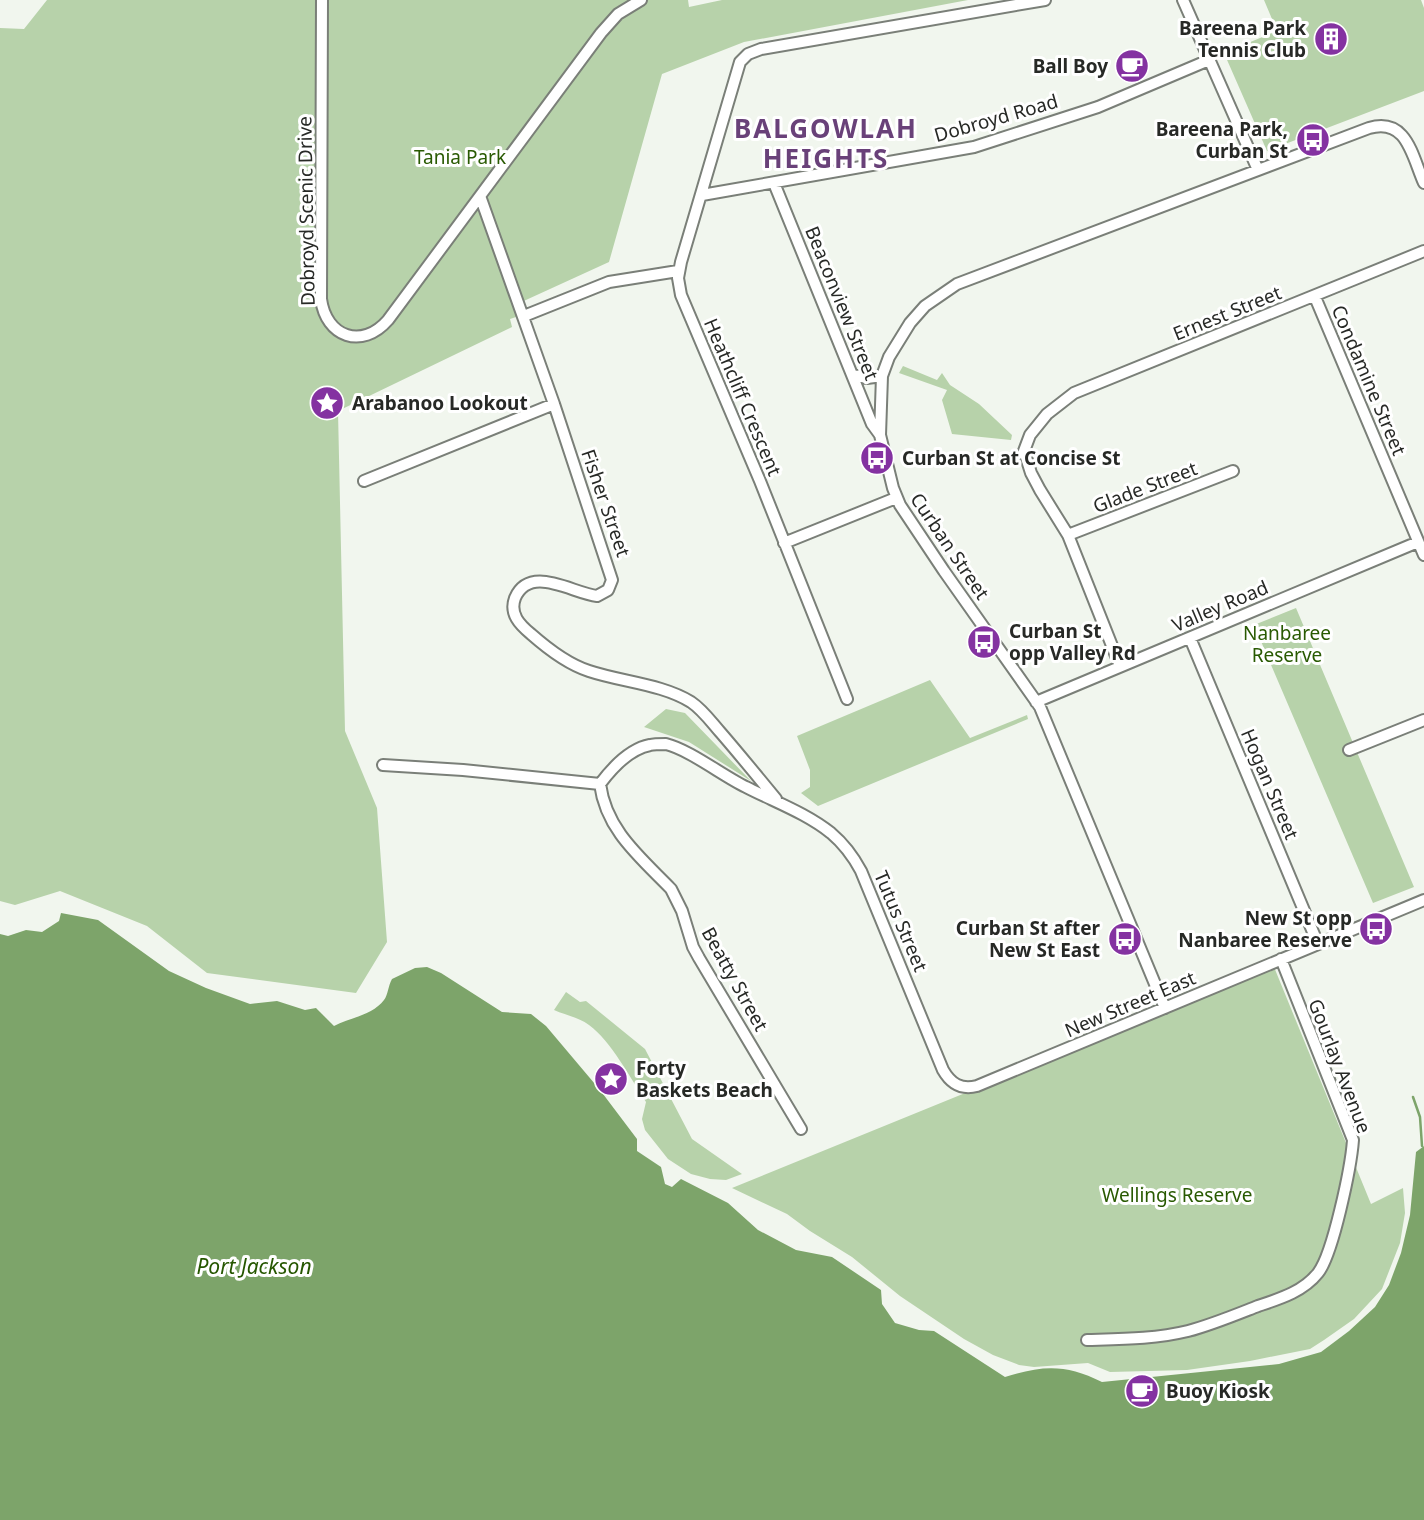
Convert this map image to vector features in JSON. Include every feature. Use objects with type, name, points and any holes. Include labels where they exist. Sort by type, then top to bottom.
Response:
[{"type":"street","name":"Dobroyd Scenic Drive","points":[[322,0],[321,299],[325,316],[333,327],[347,335],[362,337],[383,327],[601,33],[618,14],[641,0]]},
{"type":"street","name":"Heathcliff Crescent","points":[[847,699],[681,295],[678,271],[727,102],[740,62],[748,54],[757,50],[1045,0]]},
{"type":"street","points":[[1184,0],[1258,170]]},
{"type":"street","name":"Dobroyd Road","points":[[702,195],[974,147],[1098,107],[1209,60]]},
{"type":"street","name":"Curban Street","points":[[1165,1008],[1036,702],[896,498],[880,435],[882,376],[889,357],[910,323],[925,306],[957,284],[1369,128],[1383,125],[1395,128],[1402,134],[1424,183]]},
{"type":"street","name":"Beaconview Street","points":[[774,183],[872,424],[880,435]]},
{"type":"street","name":"Fisher Street","points":[[480,196],[610,568],[612,583],[606,593],[597,596],[548,582],[532,583],[521,590],[514,601],[516,618],[537,640],[572,664],[588,671],[670,693],[696,705],[778,801]]},
{"type":"street","name":"Ernest Street","points":[[1069,535],[1031,474],[1024,451],[1030,435],[1047,414],[1074,393],[1424,251]]},
{"type":"street","points":[[524,316],[609,282],[678,271]]},
{"type":"street","name":"Condamine Street","points":[[1315,296],[1424,555]]},
{"type":"street","points":[[853,375],[867,378],[882,376]]},
{"type":"street","points":[[365,481],[554,404]]},
{"type":"street","name":"Glade Street","points":[[1069,535],[1233,471]]},
{"type":"street","points":[[784,543],[896,498]]},
{"type":"street","points":[[1069,535],[1120,666]]},
{"type":"street","name":"Valley Road","points":[[1036,702],[1418,542]]},
{"type":"street","name":"Hogan Street","points":[[1190,638],[1318,944]]},
{"type":"street","points":[[1349,750],[1424,720]]},
{"type":"street","points":[[383,765],[600,784],[615,766],[639,748],[651,744],[666,744],[778,801]]},
{"type":"street","name":"Beatty Street","points":[[600,784],[601,795],[612,824],[677,898],[693,947],[801,1129]]},
{"type":"street","name":"Tutus Street","points":[[778,801],[832,834],[855,860],[943,1070],[955,1084]]},
{"type":"street","name":"New Street East","points":[[955,1084],[965,1088],[977,1086],[1424,900]]},
{"type":"street","name":"Gourlay Avenue","points":[[1087,1339],[1135,1339],[1194,1329],[1284,1297],[1301,1288],[1318,1273],[1334,1233],[1352,1158],[1353,1140],[1281,959]]},
{"type":"green space","name":"Tania Park","points":[[47,0],[688,0],[689,7],[722,0],[968,0],[744,42],[662,74],[609,262],[515,305],[519,316],[510,319],[512,327],[338,411],[345,731],[377,808],[387,942],[356,993],[207,973],[147,926],[60,891],[15,905],[0,901],[0,28],[24,29]]},
{"type":"green space","points":[[1264,0],[1421,0],[1424,8],[1424,91],[1267,151],[1224,53],[1277,31]]},
{"type":"green space","points":[[903,366],[937,380],[942,373],[950,385],[979,404],[1012,435],[1011,440],[952,434],[942,400],[947,390],[899,373]]},
{"type":"green space","name":"Nanbaree Reserve","points":[[1296,608],[1414,887],[1373,903],[1254,625]]},
{"type":"green space","points":[[930,680],[970,738],[1027,715],[1028,719],[818,806],[801,793],[810,787],[810,770],[797,736]]},
{"type":"green space","points":[[666,709],[685,713],[751,781],[689,742],[644,727]]},
{"type":"green space","name":"Wellings Reserve","points":[[1274,967],[1371,1204],[1403,1188],[1405,1213],[1400,1243],[1382,1289],[1354,1319],[1310,1349],[1187,1370],[1110,1372],[1088,1363],[1034,1367],[1019,1365],[964,1339],[900,1296],[852,1257],[787,1214],[732,1188]]},
{"type":"green space","points":[[566,992],[580,1002],[586,1001],[645,1049],[692,1139],[742,1174],[726,1180],[710,1179],[691,1174],[668,1159],[645,1130],[642,1119],[646,1102],[613,1050],[589,1025],[554,1010]]},
{"type":"water","name":"Port Jackson","points":[[61,913],[98,920],[169,971],[206,988],[250,1004],[277,1001],[305,1010],[316,1008],[334,1026],[367,1013],[379,1005],[385,998],[392,979],[415,968],[427,967],[502,1012],[531,1014],[546,1026],[600,1090],[637,1139],[637,1151],[661,1167],[665,1184],[672,1187],[681,1179],[728,1203],[758,1230],[796,1250],[832,1257],[881,1290],[882,1304],[895,1323],[934,1331],[1005,1377],[1031,1370],[1054,1368],[1077,1372],[1102,1382],[1279,1364],[1321,1352],[1375,1307],[1389,1285],[1401,1253],[1410,1215],[1416,1152],[1424,1146],[1424,1520],[0,1520],[0,934],[8,936],[26,930],[42,932],[59,921]]},
{"type":"waterway","points":[[1413,1097],[1420,1117],[1422,1146]]},
{"type":"place","name":"Bareena Park Tennis Club","points":[[1331,39]]},
{"type":"place","name":"Ball Boy","points":[[1132,66]]},
{"type":"place","name":"Bareena Park, Curban St","points":[[1313,140]]},
{"type":"place","name":"Arabanoo Lookout","points":[[327,403]]},
{"type":"place","name":"Curban St at Concise St","points":[[877,458]]},
{"type":"place","name":"Curban St opp Valley Rd","points":[[984,642]]},
{"type":"place","name":"New St opp Nanbaree Reserve","points":[[1376,929]]},
{"type":"place","name":"Curban St after New St East","points":[[1125,939]]},
{"type":"place","name":"Forty Baskets Beach","points":[[611,1079]]},
{"type":"place","name":"Buoy Kiosk","points":[[1142,1391]]},
{"type":"district","name":"BALGOWLAH HEIGHTS","points":[[826,144]]}]
